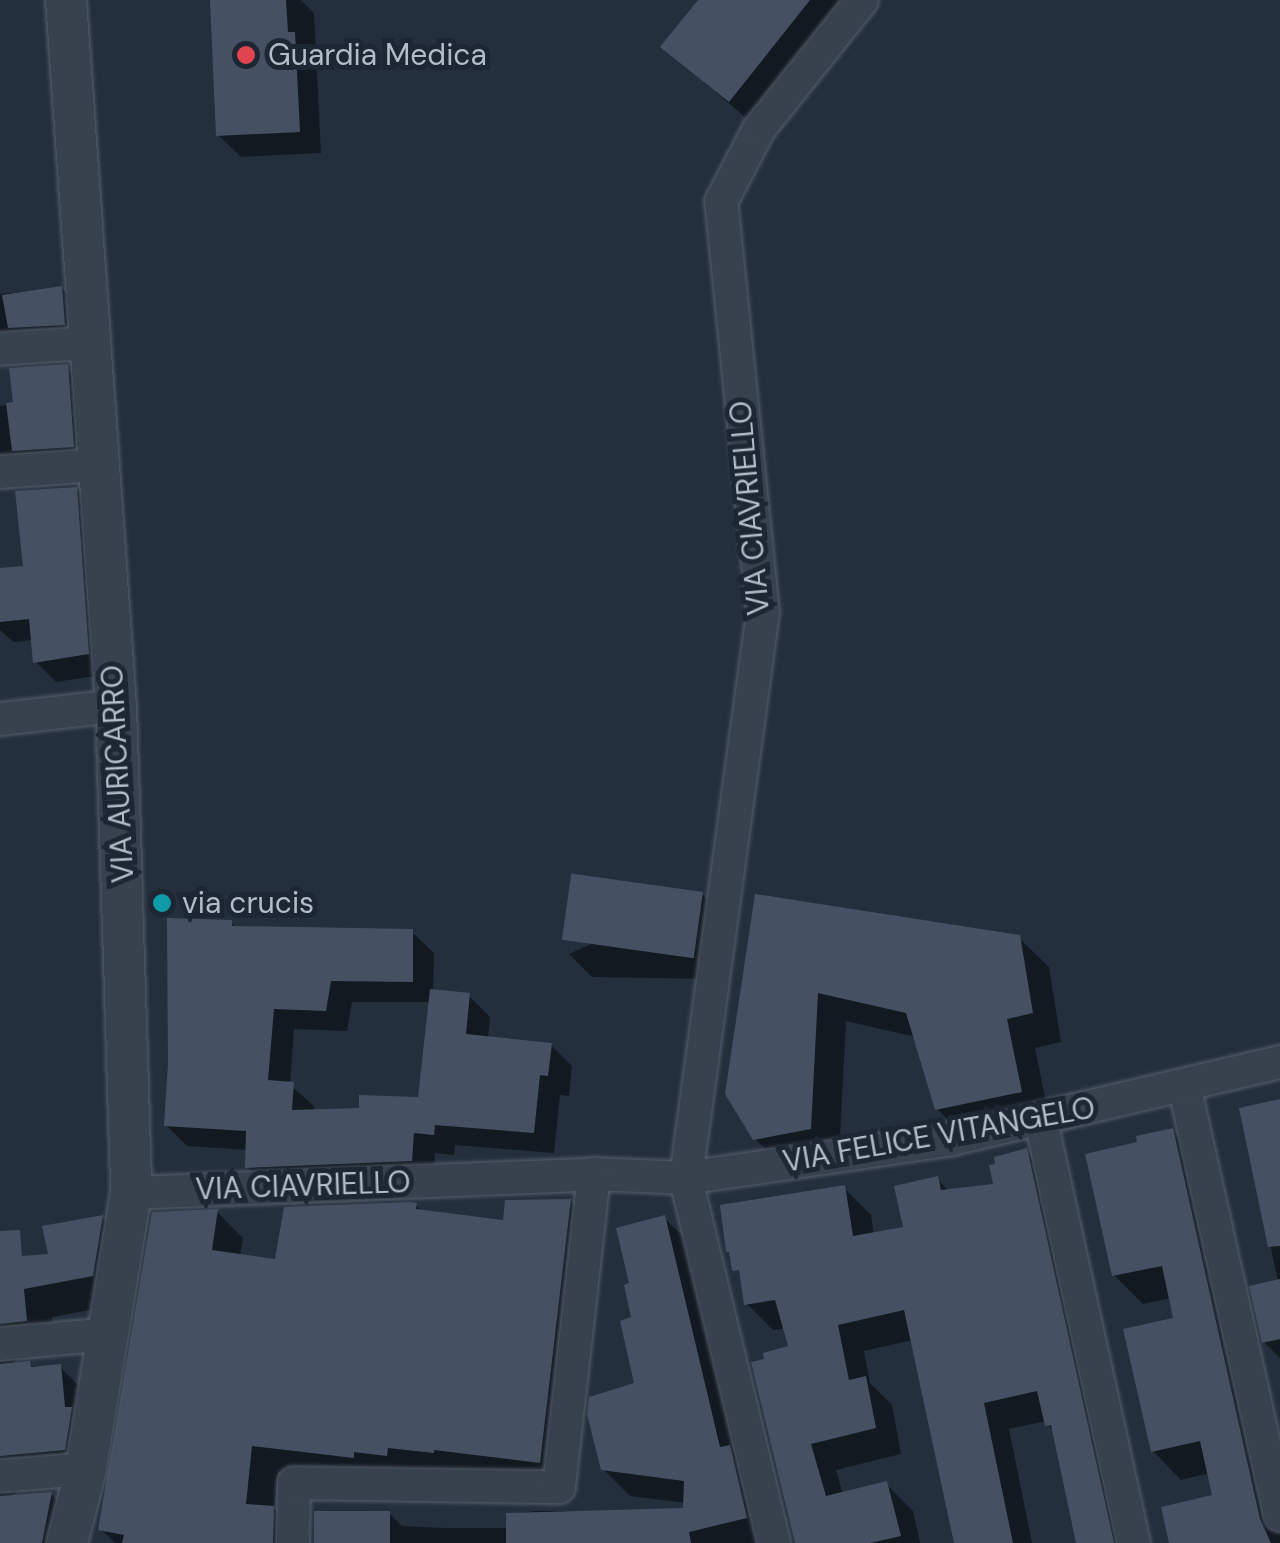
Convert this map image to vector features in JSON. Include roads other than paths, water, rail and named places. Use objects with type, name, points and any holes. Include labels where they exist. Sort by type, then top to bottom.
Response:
[{"type":"street","name":"VIA AURICARRO","points":[[66,0],[116,706],[131,1193],[86,1469],[67,1543]]},
{"type":"street","name":"VIA CIAVRIELLO","points":[[686,1178],[763,612],[721,202],[760,128],[862,0]]},
{"type":"street","points":[[0,350],[89,343]]},
{"type":"street","points":[[0,472],[98,465]]},
{"type":"street","points":[[0,719],[116,706]]},
{"type":"street","name":"VIA FELICE VITANGELO","points":[[594,1174],[686,1178],[952,1140],[1280,1062]]},
{"type":"street","points":[[1184,1085],[1280,1515]]},
{"type":"street","points":[[1041,1121],[1134,1543]]},
{"type":"street","points":[[294,1543],[294,1484],[559,1487],[594,1174]]},
{"type":"street","name":"VIA CIAVRIELLO","points":[[131,1193],[594,1174]]},
{"type":"street","points":[[686,1178],[774,1543]]},
{"type":"street","points":[[0,1344],[108,1334]]},
{"type":"street","points":[[0,1476],[86,1469]]},
{"type":"place","name":"Guardia Medica","points":[[246,55]]},
{"type":"place","name":"via crucis","points":[[162,903]]}]
